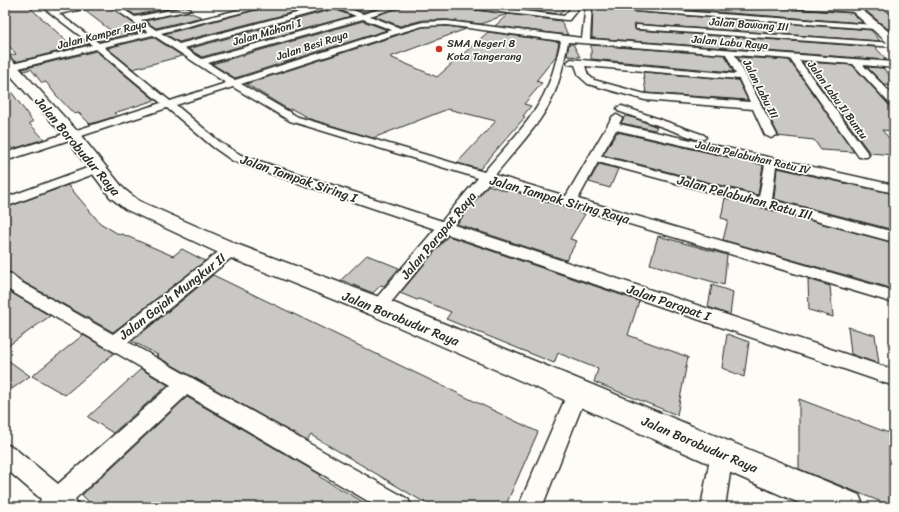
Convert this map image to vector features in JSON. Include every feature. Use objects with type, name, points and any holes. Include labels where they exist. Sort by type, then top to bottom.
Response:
[{"type":"street","name":"Jalan Tampak Siring I","points":[[43,5],[98,46],[217,145],[237,158],[444,227]]},
{"type":"street","points":[[53,13],[93,5]]},
{"type":"street","name":"Jalan Tampak Siring Raya","points":[[112,5],[233,83],[294,119],[486,178],[570,201],[894,298]]},
{"type":"street","points":[[241,5],[252,9]]},
{"type":"street","name":"Jalan Kamper Raya","points":[[8,64],[98,46],[268,5]]},
{"type":"street","points":[[178,47],[334,5],[399,30]]},
{"type":"street","name":"Jalan Mahoni I","points":[[202,62],[402,5]]},
{"type":"street","points":[[460,5],[569,30]]},
{"type":"street","name":"Jalan Parapat Raya","points":[[378,307],[486,178],[542,108],[549,95],[560,61],[574,10],[572,5]]},
{"type":"street","points":[[586,41],[589,5]]},
{"type":"street","points":[[778,5],[854,8],[894,44]]},
{"type":"street","points":[[781,5],[828,60]]},
{"type":"street","points":[[135,19],[186,9]]},
{"type":"street","points":[[639,25],[794,21],[875,27]]},
{"type":"street","name":"Jalan Besi Raya","points":[[5,157],[399,30],[423,24],[447,23],[569,30]]},
{"type":"street","name":"Jalan Labu Raya","points":[[569,30],[586,41],[639,25],[730,53],[894,65]]},
{"type":"street","name":"Jalan Bawang III","points":[[639,25],[809,39],[894,44]]},
{"type":"street","name":"Jalan Labu III","points":[[730,53],[771,135]]},
{"type":"street","name":"Jalan Labu II Buntu","points":[[793,58],[863,155]]},
{"type":"street","points":[[560,61],[742,77]]},
{"type":"street","points":[[579,63],[584,76],[591,82],[645,97],[757,106]]},
{"type":"street","points":[[856,63],[894,102]]},
{"type":"street","name":"Jalan Borobudur Raya","points":[[8,64],[72,135],[117,193],[132,205],[231,250],[378,307],[847,507]]},
{"type":"street","points":[[570,201],[622,109],[623,91]]},
{"type":"street","points":[[622,109],[756,157]]},
{"type":"street","name":"Jalan Pelabuhan Ratu IV","points":[[612,126],[894,189]]},
{"type":"street","name":"Jalan Pelabuhan Ratu III","points":[[595,158],[894,237]]},
{"type":"street","points":[[765,202],[770,161]]},
{"type":"street","points":[[5,203],[98,168]]},
{"type":"street","name":"Jalan Parapat I","points":[[444,227],[894,378]]},
{"type":"street","name":"Jalan Gajah Mungkur II","points":[[114,343],[231,250]]},
{"type":"street","points":[[5,278],[14,285],[114,343],[400,507]]},
{"type":"street","points":[[5,454],[58,504],[186,384]]},
{"type":"street","points":[[530,507],[578,391]]},
{"type":"street","points":[[713,507],[722,453]]},
{"type":"building","points":[[5,5],[27,5],[70,44],[83,40],[89,44],[15,62],[9,56],[16,54],[5,41],[5,12],[8,12]]},
{"type":"building","points":[[97,5],[108,5],[144,31],[99,41],[94,38],[114,33],[84,10],[93,8]]},
{"type":"building","points":[[120,5],[172,5],[177,7],[135,15]]},
{"type":"building","points":[[275,5],[321,5],[179,42],[165,34]]},
{"type":"building","points":[[344,5],[389,5],[363,12]]},
{"type":"building","points":[[406,5],[455,5],[459,8],[507,14],[481,24],[447,20],[423,20],[400,26],[374,16]]},
{"type":"building","points":[[488,5],[567,5],[560,14]]},
{"type":"building","points":[[593,5],[774,5],[778,8],[852,13],[863,23],[637,6],[632,9],[635,12],[871,30],[880,41],[634,25],[636,30],[875,47],[887,60],[592,38]]},
{"type":"building","points":[[860,6],[883,8],[894,17],[894,34]]},
{"type":"building","points":[[334,9],[351,16],[202,57],[188,49]]},
{"type":"building","points":[[186,12],[202,17],[156,28],[145,21]]},
{"type":"building","points":[[508,14],[561,21],[568,35],[495,26]]},
{"type":"building","points":[[363,21],[387,30],[235,78],[212,64]]},
{"type":"building","points":[[447,26],[466,29],[390,57],[437,77],[488,32],[559,42],[556,56],[536,81],[542,83],[524,104],[531,106],[523,116],[525,117],[480,169],[457,163],[496,121],[448,109],[373,138],[310,119],[292,109],[289,110],[246,84],[423,27]]},
{"type":"building","points":[[153,37],[182,56],[133,69],[107,48]]},
{"type":"building","points":[[569,44],[573,44],[580,57],[567,56]]},
{"type":"building","points":[[591,45],[725,55],[733,72],[591,59]]},
{"type":"building","points":[[96,51],[155,100],[114,113],[117,116],[90,124],[79,113],[74,114],[46,82],[42,83],[31,69],[24,71],[22,69]]},
{"type":"building","points":[[738,57],[789,60],[854,152],[821,150],[814,140],[777,136],[778,134]]},
{"type":"building","points":[[802,62],[852,65],[889,105],[894,106],[894,131],[882,130],[894,144],[894,155],[870,153]]},
{"type":"building","points":[[867,67],[883,68],[894,80],[894,86],[885,85]]},
{"type":"building","points":[[643,72],[738,80],[748,100],[646,93]]},
{"type":"building","points":[[5,83],[33,122],[29,123],[44,139],[13,149],[11,147],[5,149]]},
{"type":"building","points":[[625,116],[657,127],[655,130],[621,123]]},
{"type":"building","points":[[617,132],[763,165],[758,195],[603,155]]},
{"type":"building","points":[[599,164],[618,169],[610,188],[589,182]]},
{"type":"building","points":[[777,168],[894,194],[894,230],[774,199]]},
{"type":"building","points":[[68,185],[100,223],[120,235],[122,234],[173,256],[182,249],[205,261],[113,332],[20,280],[12,273],[5,271],[5,208]]},
{"type":"building","points":[[488,185],[506,191],[507,189],[585,214],[570,239],[577,241],[566,260],[457,224]]},
{"type":"building","points":[[725,198],[894,243],[894,289],[723,240],[728,220],[721,218]]},
{"type":"building","points":[[448,236],[639,301],[628,335],[688,357],[677,415],[594,382],[598,369],[558,353],[554,363],[446,319],[451,312],[400,293]]},
{"type":"building","points":[[658,236],[727,255],[724,285],[650,264]]},
{"type":"building","points":[[367,255],[399,268],[384,286],[381,285],[373,293],[341,280]]},
{"type":"building","points":[[213,275],[538,432],[505,507],[432,507],[311,435],[307,441],[132,341]]},
{"type":"building","points":[[808,279],[830,286],[833,317],[809,310]]},
{"type":"building","points":[[712,285],[733,292],[730,315],[708,307]]},
{"type":"building","points":[[5,289],[50,316],[5,348]]},
{"type":"building","points":[[848,327],[875,335],[879,364],[851,354]]},
{"type":"building","points":[[727,334],[749,342],[744,377],[722,368]]},
{"type":"building","points":[[83,335],[114,353],[65,395],[32,376]]},
{"type":"building","points":[[5,358],[30,376],[5,394]]},
{"type":"building","points":[[141,369],[168,385],[113,433],[88,417]]},
{"type":"building","points":[[187,397],[321,475],[320,477],[372,507],[94,507],[82,495]]},
{"type":"building","points":[[799,399],[894,435],[894,507],[799,469]]},
{"type":"place","name":"SMA Negeri 8 Kota Tangerang","points":[[439,49]]}]
